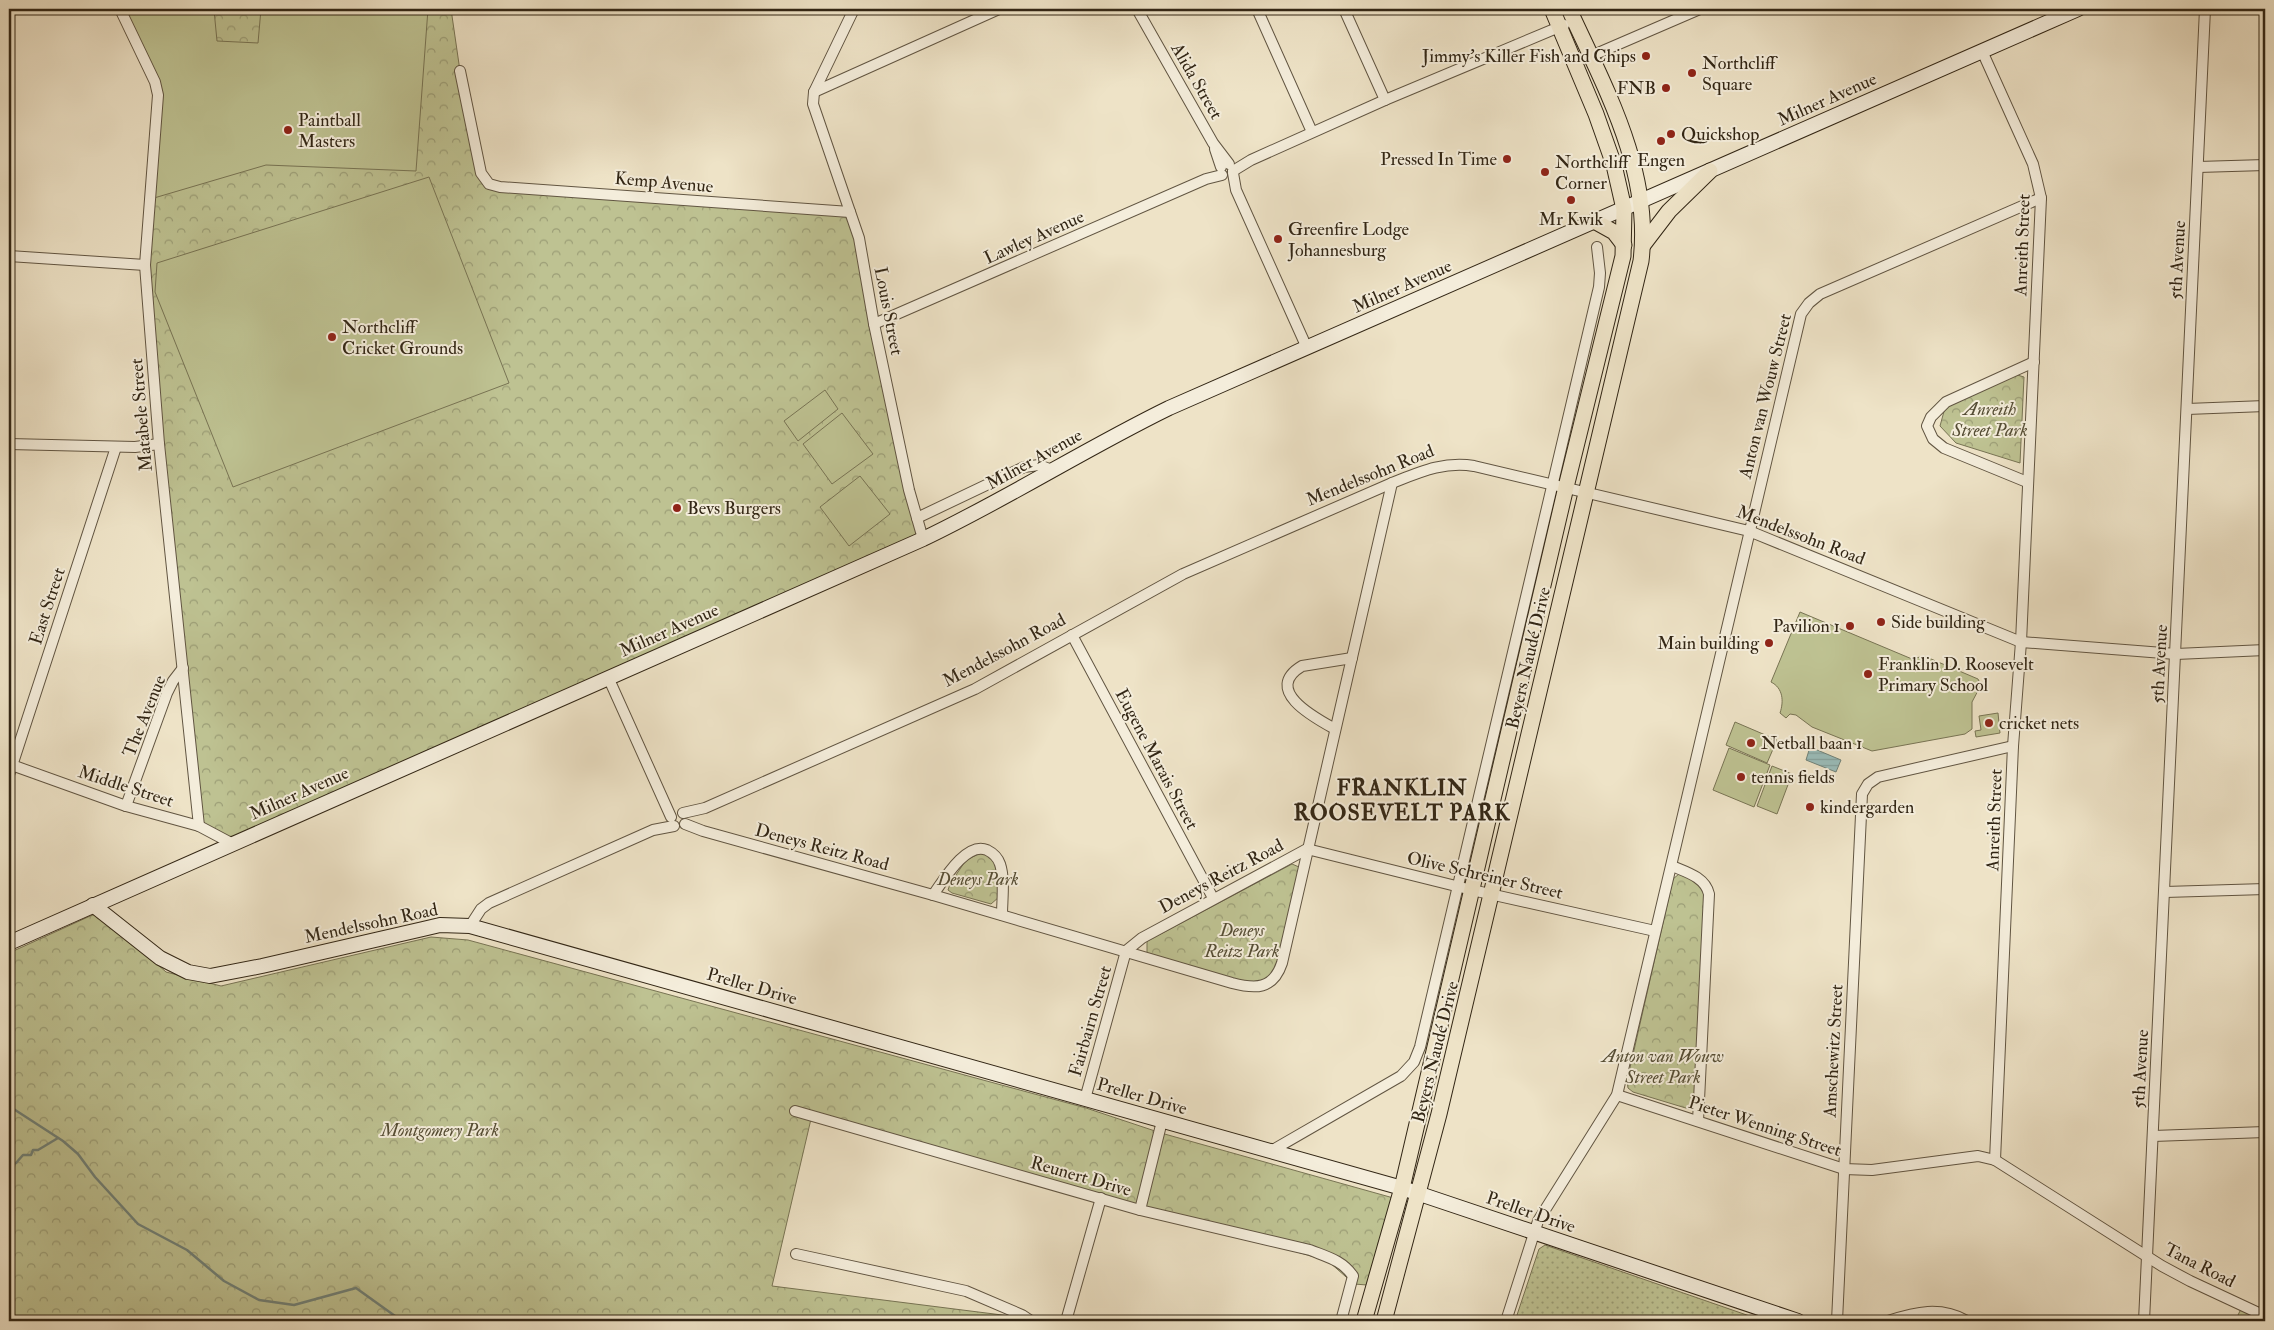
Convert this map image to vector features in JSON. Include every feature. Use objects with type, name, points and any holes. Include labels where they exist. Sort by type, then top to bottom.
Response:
[{"type":"main road","name":"Beyers Naudé Drive","points":[[1364,1321],[1402,1188],[1472,890],[1559,486],[1616,289],[1624,245],[1624,209],[1608,145],[1552,9]]},
{"type":"main road","name":"Milner Avenue","points":[[9,943],[231,843],[923,539],[1169,408],[2078,9]]},
{"type":"main road","name":"Beyers Naudé Drive","points":[[1384,1321],[1419,1194],[1492,894],[1641,261],[1643,245],[1641,202],[1628,146],[1572,14]]},
{"type":"main road","points":[[1643,245],[1670,210],[1710,171]]},
{"type":"main road","points":[[1596,222],[1614,232],[1624,245]]},
{"type":"main road","name":"Mendelssohn Road","points":[[93,905],[160,958],[188,972],[210,976],[262,966],[423,928],[470,926]]},
{"type":"main road","name":"Preller Drive","points":[[470,926],[1402,1188],[1798,1321]]},
{"type":"street","name":"Matabele Street","points":[[120,9],[154,82],[158,95],[145,265],[159,444],[198,826]]},
{"type":"street","points":[[814,92],[854,9]]},
{"type":"street","points":[[814,92],[998,9]]},
{"type":"street","name":"Alida Street","points":[[1137,9],[1227,170],[1307,348]]},
{"type":"street","points":[[1257,9],[1312,132]]},
{"type":"street","points":[[1344,9],[1385,100]]},
{"type":"street","points":[[1591,56],[1700,9]]},
{"type":"street","name":"5th Avenue","points":[[2144,1321],[2205,9]]},
{"type":"street","name":"Lawley Avenue","points":[[874,324],[1385,100],[1560,27],[1572,14]]},
{"type":"street","name":"Anreith Street","points":[[1982,51],[2034,164],[2041,198],[2021,642],[2013,746],[1996,1160]]},
{"type":"street","name":"Kemp Avenue","points":[[460,71],[481,172],[489,184],[500,187],[850,212]]},
{"type":"street","name":"Louis Street","points":[[814,92],[815,112],[850,212],[862,254],[874,324],[909,490],[923,539]]},
{"type":"street","points":[[2198,167],[2265,165]]},
{"type":"street","name":"Anton van Wouw Street","points":[[1506,1321],[1534,1233],[1543,1213],[1616,1095],[1672,866],[1798,322],[1808,303],[1820,294],[2041,198]]},
{"type":"street","name":"Beyers Naudé Drive","points":[[1271,1151],[1401,1076],[1410,1068],[1420,1047],[1457,886],[1559,486],[1599,287],[1600,273],[1597,248]]},
{"type":"street","points":[[9,256],[145,265]]},
{"type":"street","points":[[2027,482],[1944,448],[1933,439],[1928,426],[1931,416],[1946,402],[2034,362]]},
{"type":"street","points":[[2187,409],[2265,406]]},
{"type":"street","points":[[9,444],[146,447],[159,444]]},
{"type":"street","name":"East Street","points":[[10,768],[116,447]]},
{"type":"street","name":"Mendelssohn Road","points":[[470,926],[481,909],[489,903],[654,830],[678,820],[698,815],[704,808],[975,689],[1183,574],[1392,483],[1437,466],[1460,464],[1749,531],[2021,642],[2176,654],[2265,650]]},
{"type":"street","points":[[917,518],[1024,467],[1039,465],[1052,470]]},
{"type":"street","name":"Deneys Reitz Road","points":[[678,820],[693,832],[702,831],[933,895],[1242,986],[1253,987],[1268,984],[1279,973],[1282,963],[1392,483]]},
{"type":"street","name":"Eugene Marais Street","points":[[1072,635],[1213,898]]},
{"type":"street","points":[[1335,728],[1320,721],[1296,704],[1289,693],[1289,680],[1296,670],[1302,666],[1352,658]]},
{"type":"street","name":"The Avenue","points":[[126,806],[167,693],[172,681],[183,668]]},
{"type":"street","points":[[608,677],[662,798],[678,820]]},
{"type":"street","name":"Amschewitz Street","points":[[1837,1321],[1861,802],[1868,784],[1872,780],[1886,774],[2013,746]]},
{"type":"street","name":"Middle Street","points":[[10,768],[126,806],[198,826],[231,843]]},
{"type":"street","points":[[933,895],[960,859],[972,850],[983,849],[994,855],[1000,865],[1002,915]]},
{"type":"street","name":"Deneys Reitz Road","points":[[1126,951],[1142,938],[1307,849]]},
{"type":"street","name":"Olive Schreiner Street","points":[[1307,849],[1472,890],[1655,931]]},
{"type":"street","points":[[1672,866],[1701,881],[1709,894],[1698,1121]]},
{"type":"street","points":[[2165,892],[2265,889]]},
{"type":"street","name":"Fairbairn Street","points":[[1085,1099],[1126,951]]},
{"type":"street","name":"Pieter Wenning Street","points":[[1616,1095],[1844,1169],[1872,1170],[1978,1156],[1996,1160],[2147,1256]]},
{"type":"street","name":"Reunert Drive","points":[[795,1112],[1140,1210],[1310,1250],[1337,1260],[1346,1266],[1353,1276],[1341,1321]]},
{"type":"street","points":[[1140,1210],[1162,1121]]},
{"type":"street","points":[[2153,1136],[2265,1132]]},
{"type":"street","points":[[1066,1321],[1101,1198]]},
{"type":"street","points":[[796,1254],[966,1291],[1022,1315],[1031,1321]]},
{"type":"street","name":"Tana Road","points":[[2147,1256],[2190,1281],[2265,1316]]},
{"type":"street","points":[[1888,1321],[1925,1312],[1941,1311],[1950,1312],[1967,1321]]},
{"type":"street","points":[[9,1317],[12,1321]]},
{"type":"green space","points":[[119,9],[451,9],[460,71],[481,172],[489,184],[850,212],[923,539],[231,843],[199,826],[145,265],[158,95]]},
{"type":"green space","name":"Paintball Masters","points":[[120,9],[214,10],[217,41],[258,43],[261,9],[428,9],[416,171],[266,165],[154,198],[158,95]]},
{"type":"green space","name":"Northcliff Cricket Grounds","points":[[429,177],[509,383],[233,487],[155,292],[157,263]]},
{"type":"green space","name":"Anreith Street Park","points":[[2011,373],[2024,377],[2020,463],[1956,443],[1940,426],[1946,404]]},
{"type":"green space","points":[[825,390],[838,409],[798,441],[784,421]]},
{"type":"green space","points":[[842,413],[873,454],[832,484],[803,444]]},
{"type":"green space","points":[[860,476],[890,514],[849,546],[820,507]]},
{"type":"green space","points":[[1800,612],[1912,659],[1924,656],[1978,679],[1981,685],[1972,702],[1972,729],[1965,734],[1872,751],[1812,727],[1796,715],[1790,714],[1786,718],[1780,713],[1782,695],[1771,682]]},
{"type":"green space","name":"cricket nets","points":[[1998,713],[2000,733],[1976,737],[1975,731],[1981,730],[1979,716]]},
{"type":"green space","name":"Netball baan 1","points":[[1735,722],[1777,740],[1767,763],[1726,745]]},
{"type":"green space","name":"tennis fields","points":[[1729,748],[1770,765],[1754,807],[1713,790]]},
{"type":"green space","points":[[1772,766],[1792,774],[1777,814],[1757,806]]},
{"type":"green space","name":"Deneys Park","points":[[981,853],[987,854],[996,862],[999,897],[991,904],[952,893],[948,890],[966,860]]},
{"type":"green space","name":"Deneys Reitz Park","points":[[1292,864],[1299,867],[1279,973],[1253,987],[1147,954],[1147,941]]},
{"type":"green space","name":"Anton van Wouw Street Park","points":[[1679,874],[1696,881],[1705,891],[1694,1102],[1689,1109],[1633,1092],[1628,1088],[1627,1081],[1673,879]]},
{"type":"green space","name":"Montgomery Park","points":[[99,912],[166,972],[221,986],[431,937],[468,940],[1086,1108],[1161,1133],[1397,1199],[1367,1285],[1354,1284],[1328,1261],[1140,1206],[811,1119],[772,1286],[1010,1316],[1017,1321],[20,1321],[9,1310],[9,953]]},
{"type":"green space","points":[[1545,1245],[1764,1321],[1515,1321],[1539,1249]]},
{"type":"green space","points":[[2242,1307],[2265,1318],[2265,1321],[2235,1321]]},
{"type":"green space","points":[[1938,1314],[1962,1321],[1906,1321]]},
{"type":"water","points":[[1810,747],[1841,760],[1836,772],[1806,760]]},
{"type":"waterway","points":[[9,1106],[63,1141],[78,1154],[95,1177],[138,1224],[187,1250],[224,1281],[259,1300],[294,1305],[356,1288],[402,1321]]},
{"type":"waterway","points":[[9,1167],[16,1163],[23,1155],[31,1155],[33,1150],[38,1150],[58,1138]]},
{"type":"place","name":"Jimmy's Killer Fish and Chips","points":[[1646,56]]},
{"type":"place","name":"Northcliff Square","points":[[1692,73]]},
{"type":"place","name":"FNB","points":[[1666,88]]},
{"type":"place","name":"Paintball Masters","points":[[288,130]]},
{"type":"place","name":"Quickshop","points":[[1671,134]]},
{"type":"place","name":"Engen","points":[[1661,141]]},
{"type":"place","name":"Pressed In Time","points":[[1507,159]]},
{"type":"place","name":"Northcliff Corner","points":[[1545,172]]},
{"type":"place","name":"Mr Kwik","points":[[1571,200]]},
{"type":"place","name":"Greenfire Lodge Johannesburg","points":[[1278,239]]},
{"type":"place","name":"Northcliff Cricket Grounds","points":[[332,337]]},
{"type":"place","name":"Bevs Burgers","points":[[677,508]]},
{"type":"place","name":"Side building","points":[[1881,622]]},
{"type":"place","name":"Pavilion 1","points":[[1850,626]]},
{"type":"place","name":"Main building","points":[[1769,643]]},
{"type":"place","name":"Franklin D. Roosevelt Primary School","points":[[1868,674]]},
{"type":"place","name":"cricket nets","points":[[1989,723]]},
{"type":"place","name":"Netball baan 1","points":[[1751,743]]},
{"type":"place","name":"tennis fields","points":[[1741,777]]},
{"type":"place","name":"kindergarden","points":[[1810,807]]},
{"type":"district","name":"FRANKLIN ROOSEVELT PARK","points":[[1402,800]]}]
